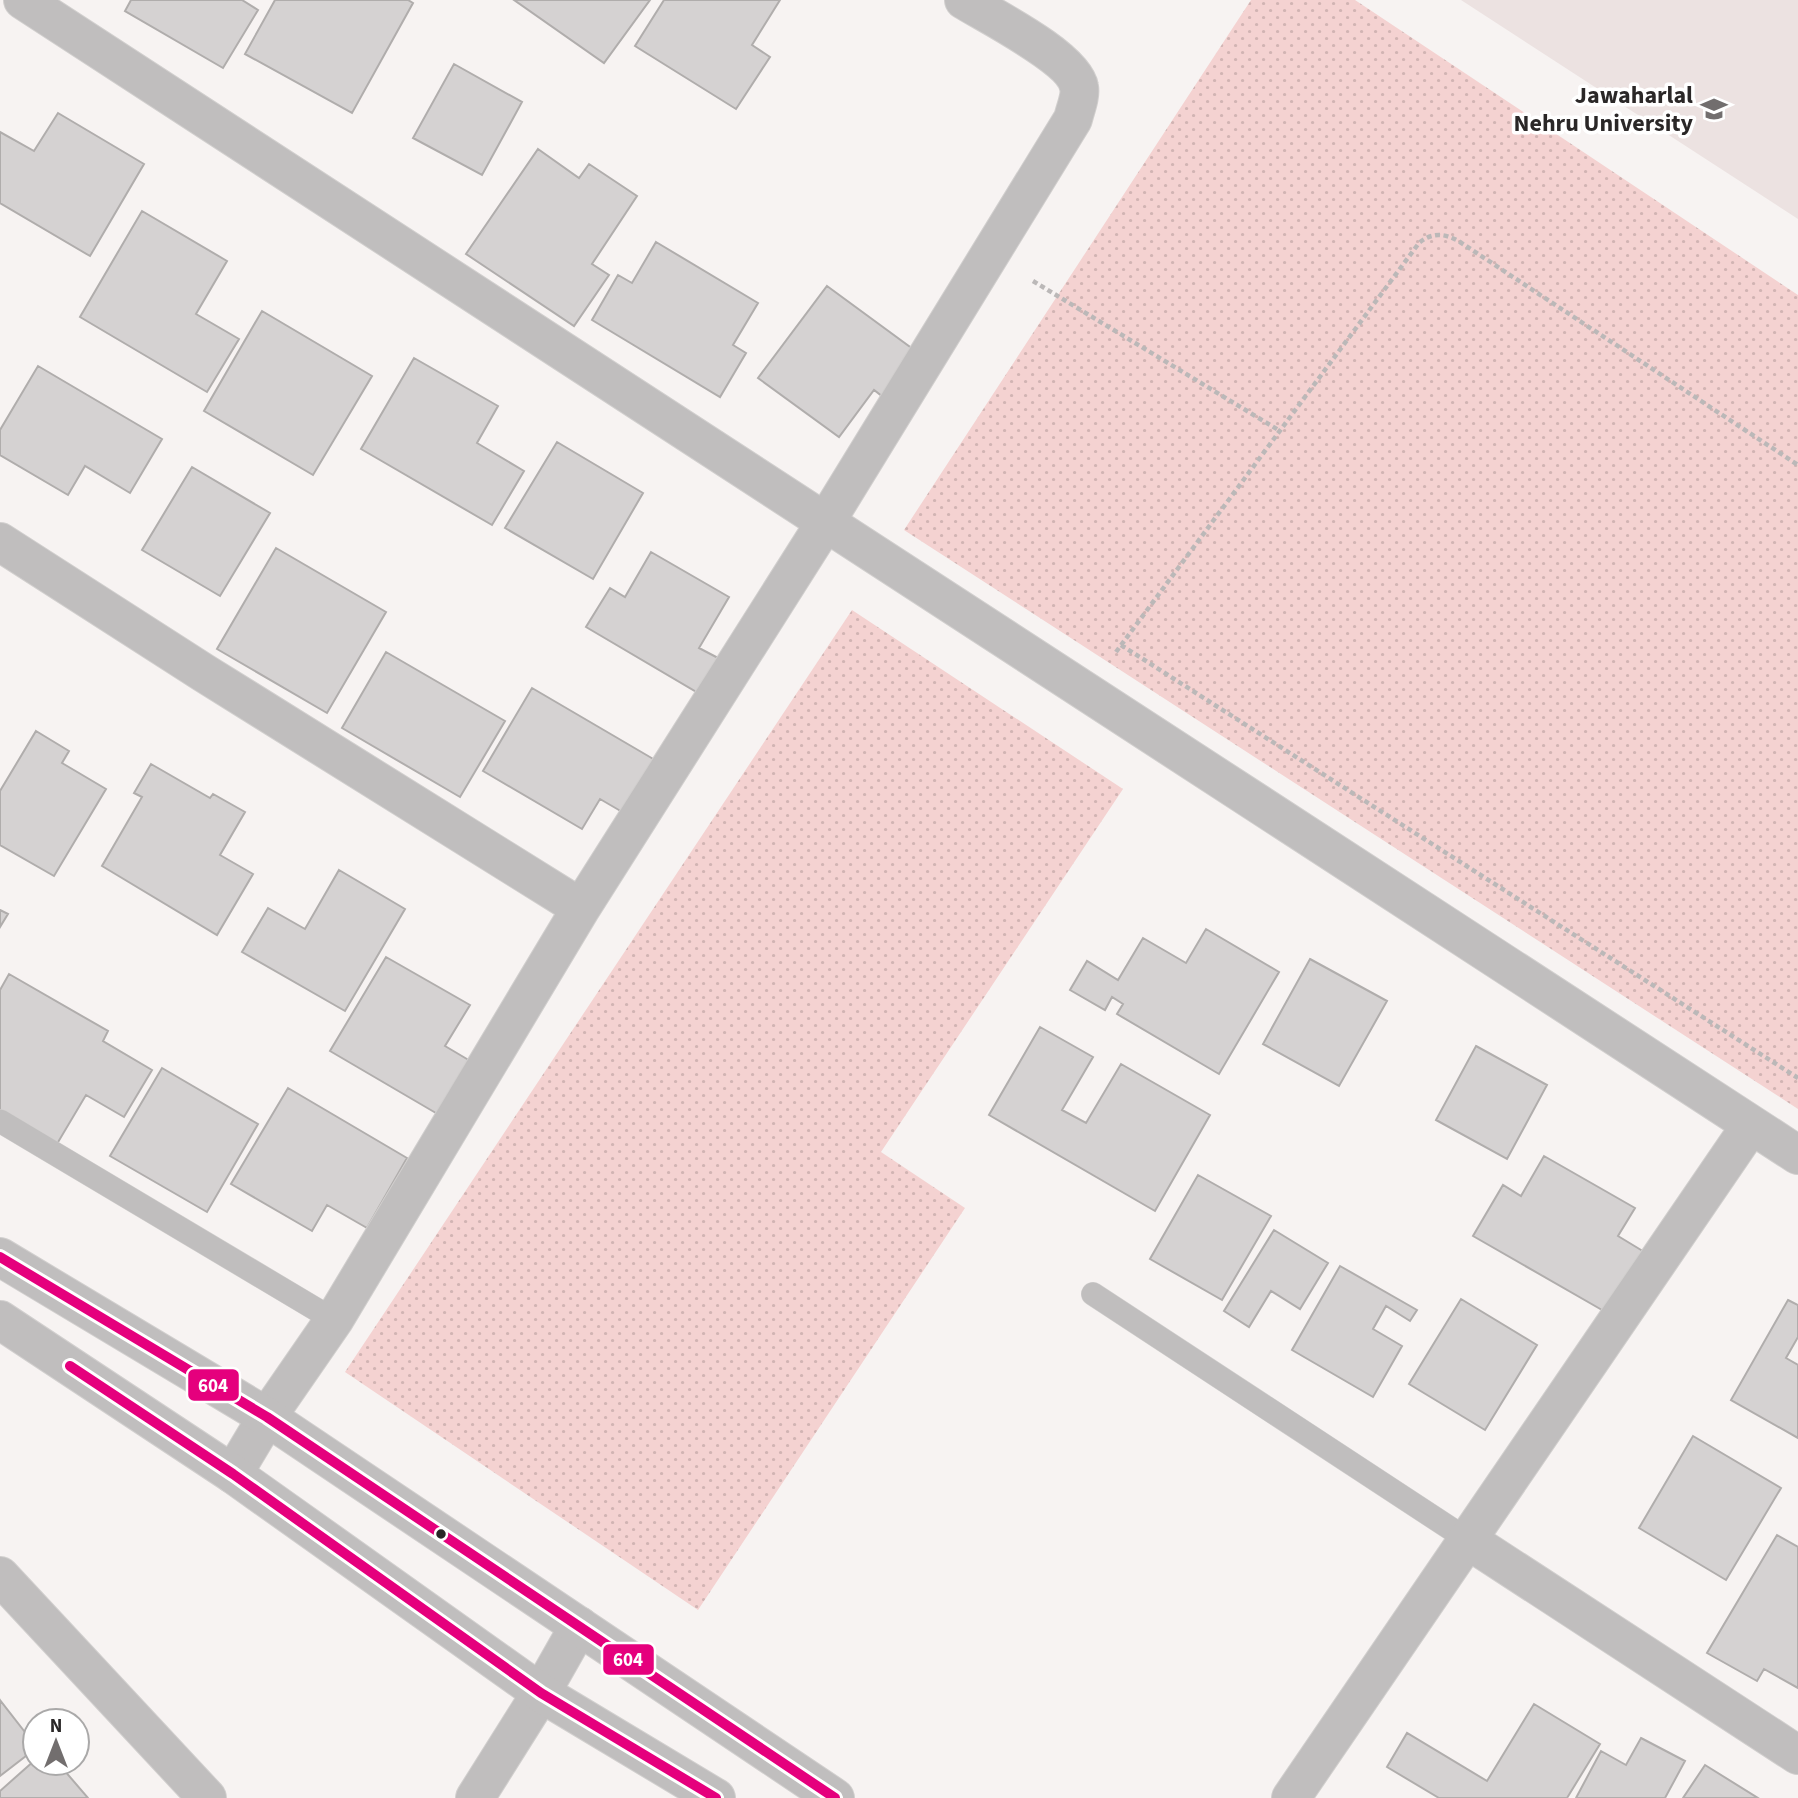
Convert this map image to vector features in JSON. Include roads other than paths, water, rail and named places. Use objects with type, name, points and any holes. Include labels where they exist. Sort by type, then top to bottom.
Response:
[{"type":"street","points":[[23,0],[1798,1155]]},
{"type":"street","points":[[233,1474],[267,1417],[334,1320],[581,908],[825,523],[1073,119],[1079,87],[1071,70],[1056,55],[964,0]]},
{"type":"street","points":[[0,542],[581,908]]},
{"type":"street","points":[[1291,1798],[1751,1125]]},
{"type":"street","points":[[0,1257],[267,1417],[835,1798]]},
{"type":"street","points":[[0,1320],[233,1474],[541,1693],[716,1798]]},
{"type":"street","points":[[1468,1540],[1798,1755]]},
{"type":"street","points":[[0,1576],[207,1798]]},
{"type":"street","points":[[475,1798],[541,1693],[579,1626]]},
{"type":"lane","points":[[0,1121],[334,1320]]},
{"type":"lane","points":[[1093,1294],[1468,1540]]},
{"type":"place","name":"Jawaharlal Nehru University","points":[[1714,109]]}]
